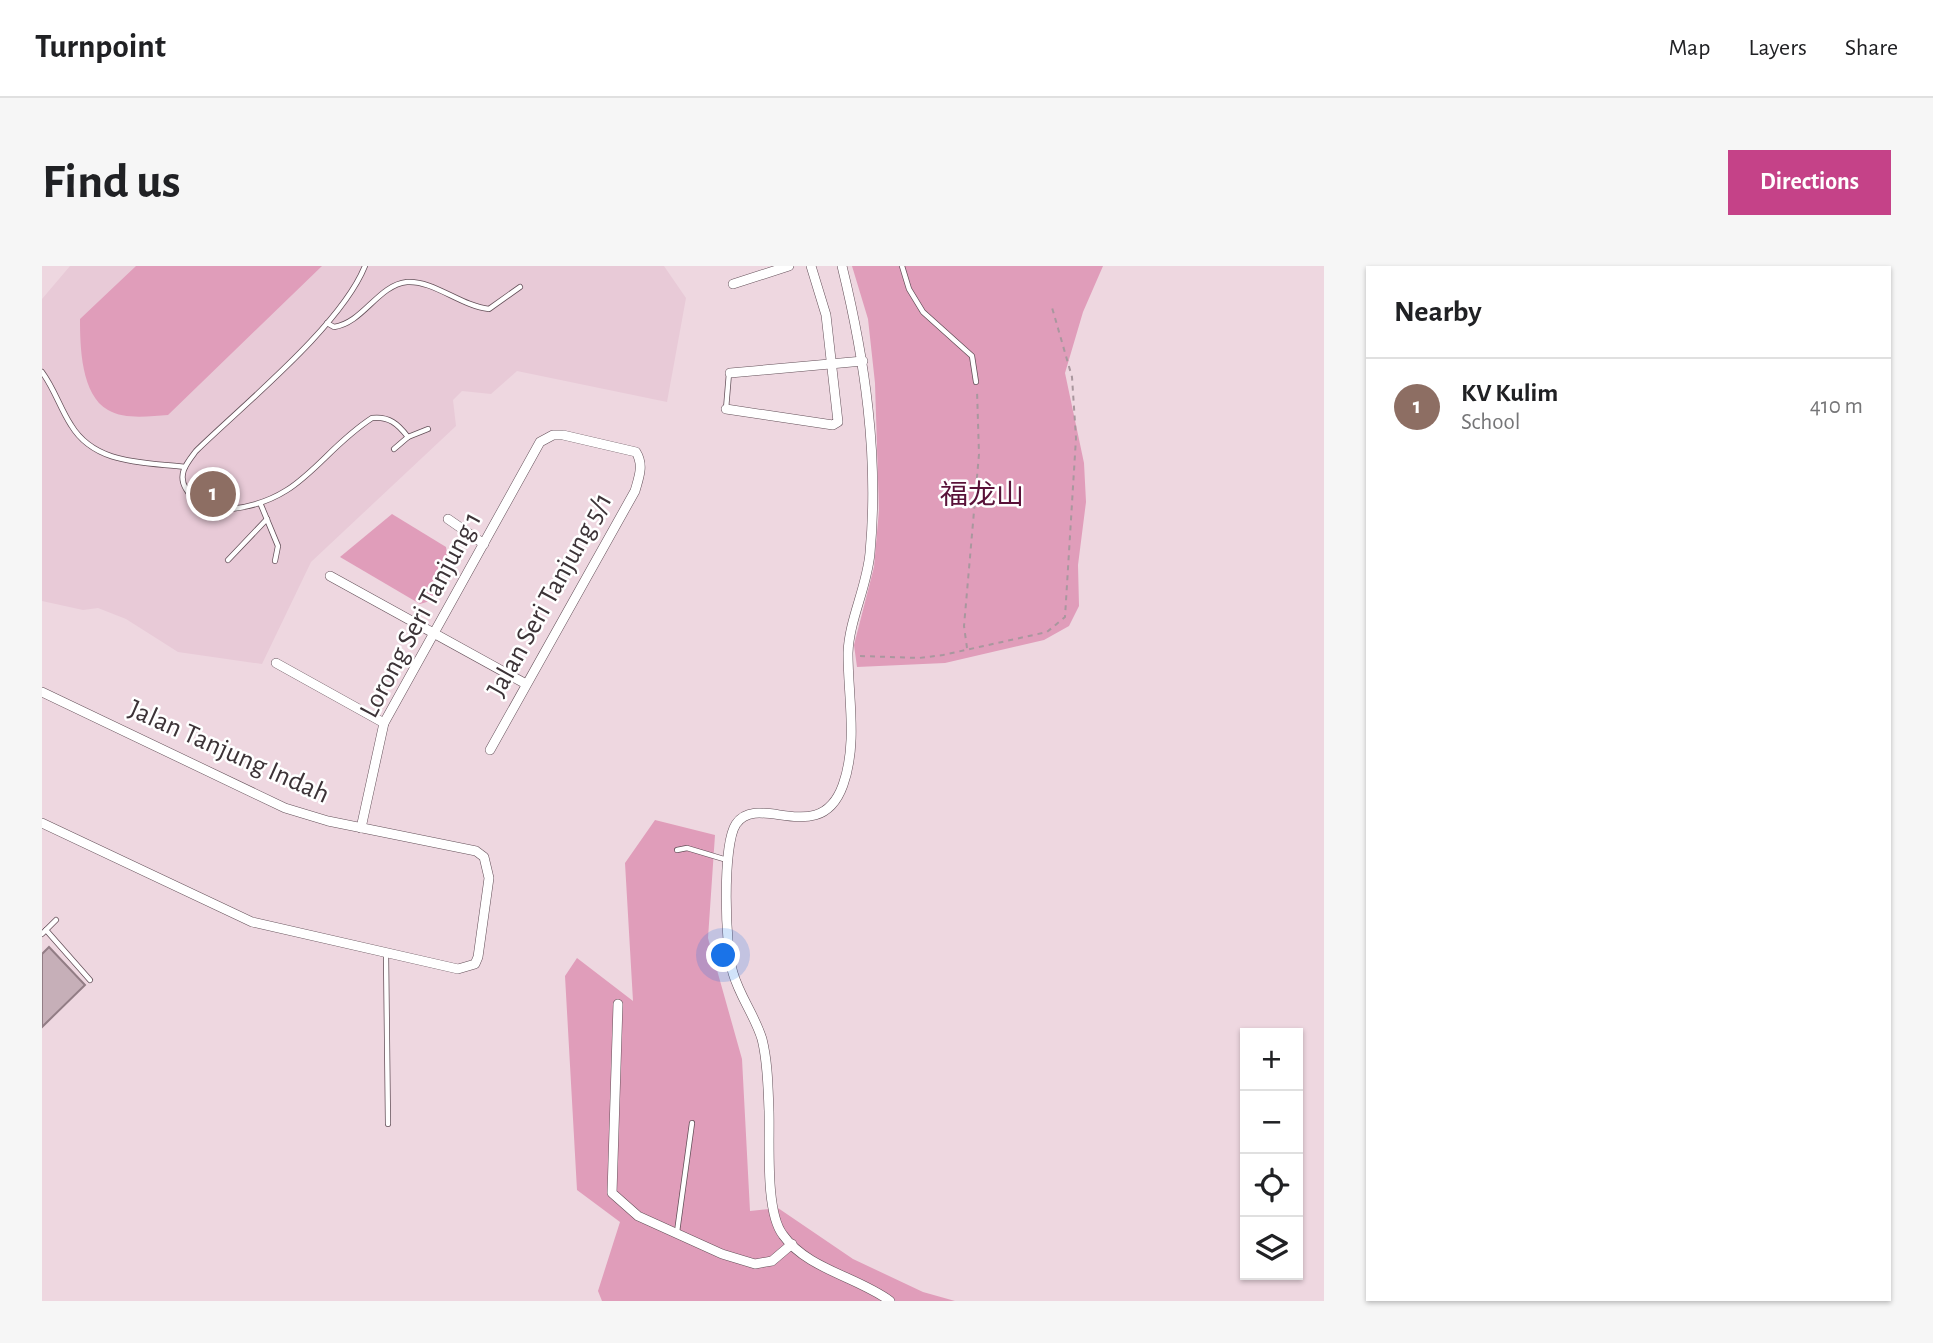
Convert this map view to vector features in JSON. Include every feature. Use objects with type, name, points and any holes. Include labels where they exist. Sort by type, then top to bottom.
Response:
[{"type":"street","points":[[733,284],[789,266]]},
{"type":"street","points":[[726,409],[836,425],[839,404],[834,364],[826,315],[811,266]]},
{"type":"street","points":[[842,266],[863,361],[871,440],[872,523],[866,582],[848,654],[851,724],[847,766],[834,802],[825,812],[807,817],[748,814],[737,822],[731,834],[728,860],[727,947],[732,972],[744,1003],[757,1025],[766,1061],[772,1174],[770,1203],[775,1222],[792,1244],[890,1301]]},
{"type":"street","points":[[730,373],[863,361]]},
{"type":"street","name":"Jalan Seri Tanjung 5/1","points":[[490,750],[635,491],[641,460],[636,452],[564,435],[550,436]]},
{"type":"street","name":"Lorong Seri Tanjung 1","points":[[361,828],[384,723],[540,442],[550,436]]},
{"type":"street","points":[[448,519],[484,544]]},
{"type":"street","points":[[330,576],[526,684]]},
{"type":"street","points":[[276,663],[384,723]]},
{"type":"street","name":"Jalan Tanjung Indah","points":[[42,692],[285,808],[361,828],[476,851],[484,857],[489,878],[475,964],[458,969],[387,953]]},
{"type":"street","points":[[42,823],[251,922],[387,953]]},
{"type":"street","points":[[618,1004],[612,1193],[638,1216],[722,1254],[755,1264],[772,1261],[792,1244]]},
{"type":"lane","points":[[365,266],[357,284],[327,323],[196,451],[185,467],[184,485],[200,506],[212,510],[261,505],[289,491],[372,418],[383,416],[393,421],[408,437]]},
{"type":"lane","points":[[902,266],[909,289],[923,312],[972,356],[976,382]]},
{"type":"lane","points":[[327,323],[334,327],[348,322],[395,286],[406,282],[432,288],[471,307],[489,309],[520,287]]},
{"type":"lane","points":[[42,372],[73,429],[99,451],[116,459],[185,467]]},
{"type":"lane","points":[[726,409],[724,406],[730,373]]},
{"type":"lane","points":[[394,449],[408,437],[428,429]]},
{"type":"lane","points":[[261,505],[278,545],[275,561]]},
{"type":"lane","points":[[228,560],[267,519]]},
{"type":"lane","points":[[677,849],[687,848],[728,860]]},
{"type":"lane","points":[[56,920],[44,932],[90,980]]},
{"type":"lane","points":[[387,953],[388,1124]]},
{"type":"lane","points":[[677,1232],[692,1124]]},
{"type":"path","points":[[848,654],[919,658],[1047,632],[1065,617],[1076,438],[1072,376],[1051,304]]},
{"type":"path","points":[[967,648],[964,626],[979,453],[976,382]]},
{"type":"shaded area","points":[[70,266],[664,266],[686,298],[667,402],[517,371],[491,394],[462,391],[453,400],[456,426],[311,562],[262,664],[178,652],[126,619],[98,608],[83,610],[42,601],[42,299]]},
{"type":"green space","points":[[136,266],[322,266],[168,415],[138,417],[108,410],[92,393],[84,369],[80,330],[80,319]]},
{"type":"green space","name":"福龙山","points":[[852,266],[1103,266],[1083,312],[1065,373],[1084,463],[1086,502],[1078,565],[1079,606],[1069,626],[1044,640],[945,663],[857,667],[854,645],[874,567],[879,510],[875,383],[868,319]]},
{"type":"green space","points":[[392,514],[446,547],[448,560],[430,601],[420,604],[340,557]]},
{"type":"green space","points":[[655,820],[715,835],[708,938],[742,1059],[750,1211],[778,1208],[853,1259],[923,1292],[955,1301],[602,1301],[598,1291],[620,1222],[577,1190],[565,976],[577,958],[633,1001],[625,863]]},
{"type":"building","points":[[49,947],[85,985],[42,1027],[42,954]]},
{"type":"place","name":"KV Kulim","points":[[213,494]]}]
